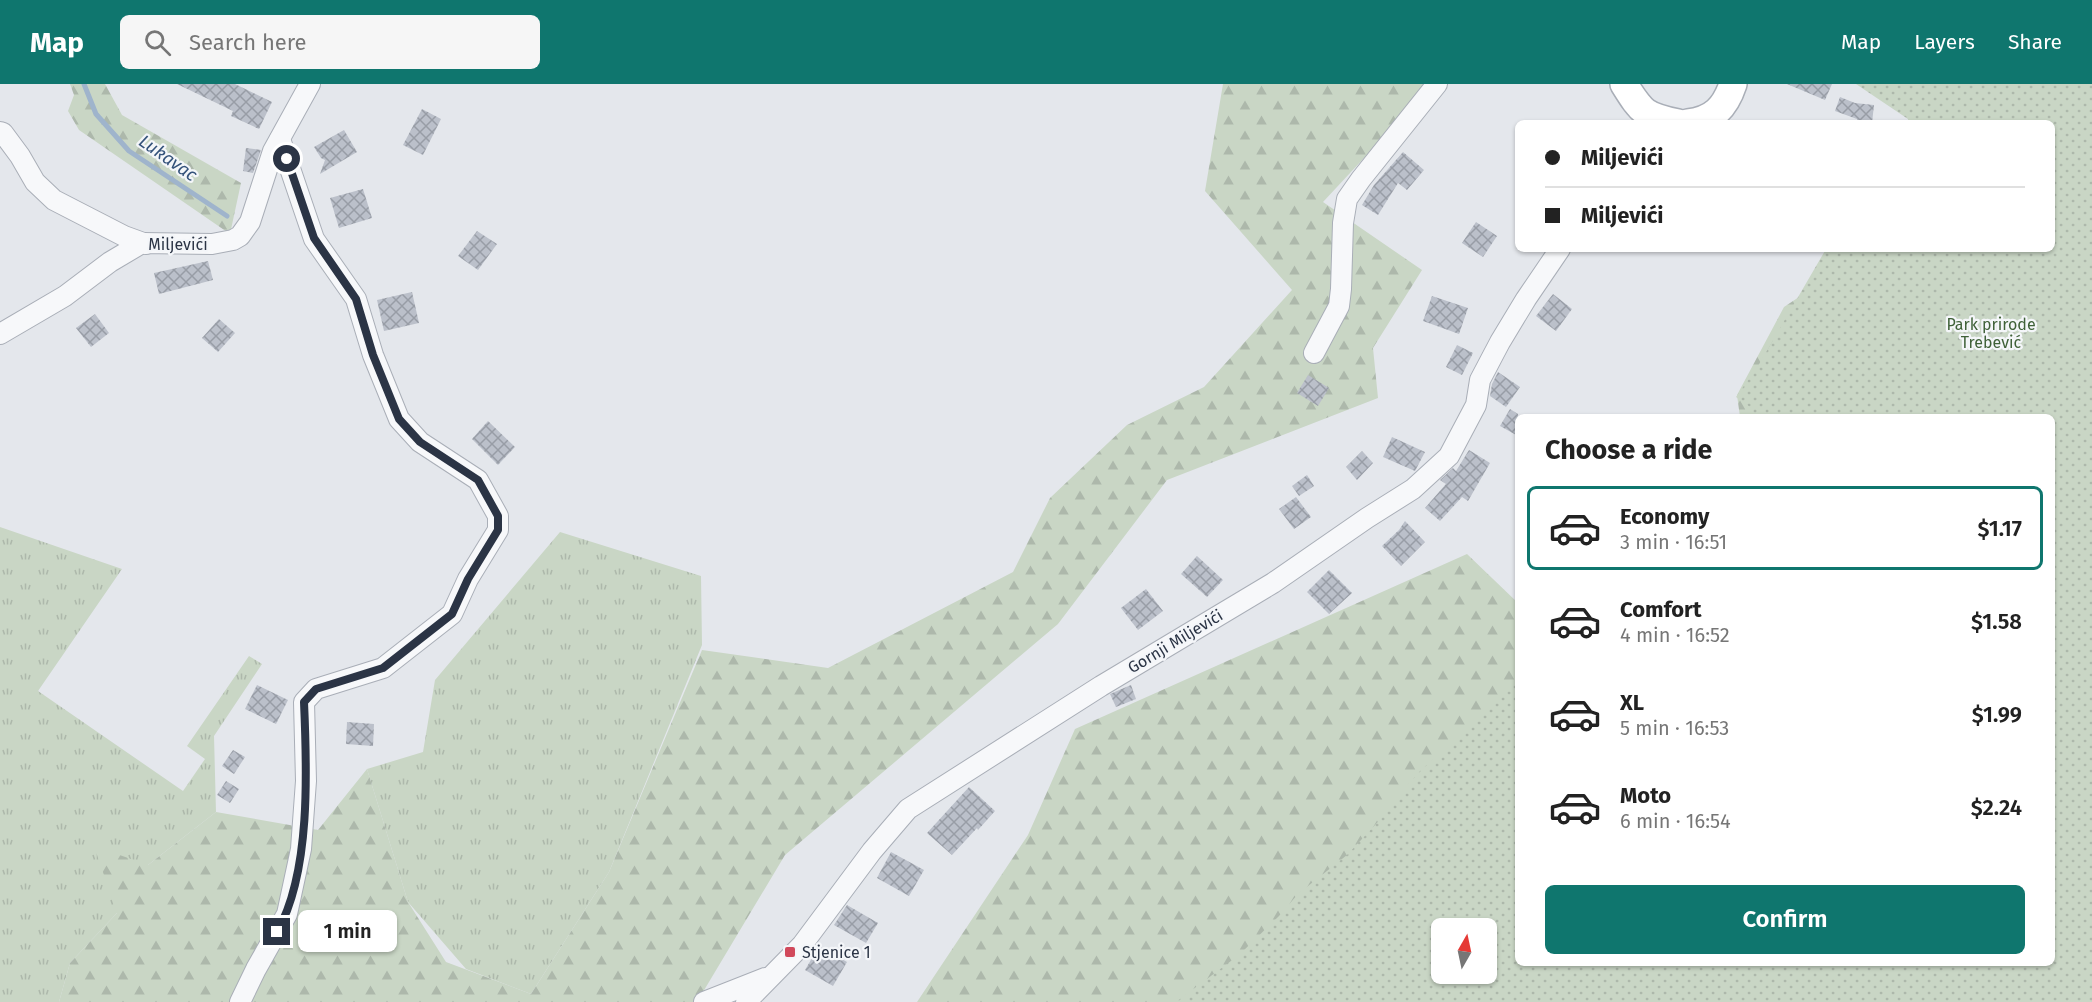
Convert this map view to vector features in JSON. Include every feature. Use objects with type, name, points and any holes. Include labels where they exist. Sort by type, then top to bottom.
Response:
[{"type":"main road","points":[[1624,84],[1648,120]]},
{"type":"main road","points":[[1700,120],[1708,118],[1717,111],[1728,99],[1733,84]]},
{"type":"street","name":"Miljevići","points":[[0,334],[64,296],[110,262],[142,243],[212,244],[233,240],[240,236],[250,222],[273,151],[309,84]]},
{"type":"street","points":[[1314,353],[1339,306],[1343,223],[1347,199],[1437,84]]},
{"type":"street","points":[[0,132],[20,156],[35,182],[54,200],[124,236],[146,244]]},
{"type":"street","points":[[240,1002],[287,914],[301,849],[306,781],[304,702],[316,689],[383,668],[452,614],[468,579],[498,530],[498,516],[478,480],[420,442],[399,419],[373,355],[356,299],[314,238],[280,139]]},
{"type":"street","name":"Gornji Miljevići","points":[[746,1002],[802,945],[872,851],[908,809],[1101,686],[1273,582],[1413,489],[1449,456],[1476,405],[1480,380],[1500,342],[1558,252]]},
{"type":"street","points":[[704,1002],[773,975]]},
{"type":"green space","points":[[70,84],[105,84],[122,115],[241,183],[230,234],[79,130],[68,111],[74,95]]},
{"type":"green space","points":[[1223,84],[1433,84],[1323,202],[1422,270],[1373,348],[1378,398],[1167,480],[1058,624],[785,855],[697,1002],[59,1002],[70,963],[117,913],[94,846],[148,865],[216,812],[318,830],[367,769],[408,902],[446,962],[531,994],[609,872],[702,650],[828,668],[1013,572],[1050,498],[1127,425],[1204,387],[1292,290],[1205,191]]},
{"type":"green space","name":"Park prirode Trebević","points":[[1856,84],[2092,84],[2092,1002],[1176,1002],[1239,955],[1298,894],[1347,855],[1389,810],[1421,770],[1468,729],[1515,680],[1515,966],[2055,966],[2055,414],[1752,414],[1750,407],[1736,397],[1758,366],[1824,252],[2055,252],[2055,120],[1908,120]]},
{"type":"green space","points":[[2092,84],[2092,1002],[917,1002],[1028,835],[1075,729],[1467,554],[1515,600],[1515,966],[2055,966],[2055,414],[1740,414],[1737,395],[1784,307],[1866,252],[2055,252],[2055,120]]},
{"type":"green space","points":[[0,527],[122,569],[38,691],[183,791],[205,759],[187,746],[249,656],[262,664],[214,736],[216,812],[148,865],[117,913],[70,963],[59,1002],[0,1002]]},
{"type":"green space","points":[[560,532],[701,576],[702,645],[609,872],[531,994],[466,969],[408,902],[367,769],[423,752],[435,680]]},
{"type":"building","points":[[177,84],[235,84],[272,102],[259,129],[231,116],[233,111]]},
{"type":"building","points":[[1787,84],[1832,84],[1825,100]]},
{"type":"building","points":[[1840,97],[1855,103],[1874,105],[1872,120],[1857,120],[1835,111]]},
{"type":"building","points":[[422,109],[441,119],[423,155],[403,145]]},
{"type":"building","points":[[344,130],[357,152],[320,174],[325,160],[314,147]]},
{"type":"building","points":[[246,148],[261,150],[253,173],[243,171]]},
{"type":"building","points":[[1403,152],[1424,170],[1407,190],[1398,183],[1378,215],[1362,205],[1374,185]]},
{"type":"building","points":[[363,189],[372,218],[339,228],[330,198]]},
{"type":"building","points":[[1476,222],[1497,236],[1483,257],[1462,243]]},
{"type":"building","points":[[477,231],[497,244],[478,270],[458,256]]},
{"type":"building","points":[[208,261],[213,280],[159,294],[154,273]]},
{"type":"building","points":[[412,292],[419,323],[384,331],[377,300]]},
{"type":"building","points":[[1553,294],[1572,309],[1556,331],[1536,316]]},
{"type":"building","points":[[1432,296],[1468,308],[1459,334],[1423,321]]},
{"type":"building","points":[[95,314],[109,333],[91,347],[76,328]]},
{"type":"building","points":[[219,319],[235,333],[218,352],[202,338]]},
{"type":"building","points":[[1457,345],[1473,353],[1462,375],[1446,367]]},
{"type":"building","points":[[1498,372],[1520,387],[1506,407],[1490,396],[1492,384]]},
{"type":"building","points":[[1308,375],[1329,388],[1318,406],[1297,393]]},
{"type":"building","points":[[1510,409],[1518,414],[1515,414],[1515,434],[1500,426]]},
{"type":"building","points":[[488,421],[515,447],[498,465],[472,439]]},
{"type":"building","points":[[1392,437],[1425,452],[1415,471],[1383,457]]},
{"type":"building","points":[[1469,450],[1490,463],[1468,501],[1462,497],[1440,521],[1425,508],[1446,484],[1440,480],[1453,468],[1456,471]]},
{"type":"building","points":[[1362,451],[1373,463],[1357,480],[1346,467]]},
{"type":"building","points":[[1307,475],[1314,486],[1299,496],[1292,486]]},
{"type":"building","points":[[1296,497],[1311,517],[1294,529],[1279,509]]},
{"type":"building","points":[[1405,521],[1425,542],[1401,566],[1382,546]]},
{"type":"building","points":[[1197,556],[1223,580],[1207,597],[1181,574]]},
{"type":"building","points":[[1329,570],[1352,593],[1329,614],[1307,592]]},
{"type":"building","points":[[1146,589],[1163,611],[1138,630],[1121,608]]},
{"type":"building","points":[[257,685],[288,700],[276,724],[245,709]]},
{"type":"building","points":[[1131,685],[1136,699],[1116,707],[1110,694]]},
{"type":"building","points":[[347,722],[374,724],[373,746],[346,744]]},
{"type":"building","points":[[233,750],[245,757],[234,774],[222,766]]},
{"type":"building","points":[[226,781],[239,789],[230,803],[217,795]]},
{"type":"building","points":[[969,787],[995,811],[952,855],[927,833]]},
{"type":"building","points":[[891,852],[924,870],[909,896],[877,878]]},
{"type":"building","points":[[847,905],[878,923],[866,943],[834,925]]},
{"type":"building","points":[[819,946],[847,962],[833,986],[805,970]]},
{"type":"waterway","name":"Lukavac","points":[[84,84],[96,114],[129,151],[227,216]]},
{"type":"place","name":"Stjenice 1","points":[[790,952]]},
{"type":"route","points":[[277,932],[287,914],[301,849],[306,781],[304,702],[316,689],[383,668],[452,614],[468,579],[498,530],[498,516],[478,480],[420,442],[399,419],[373,355],[356,299],[314,238],[287,159]]}]
